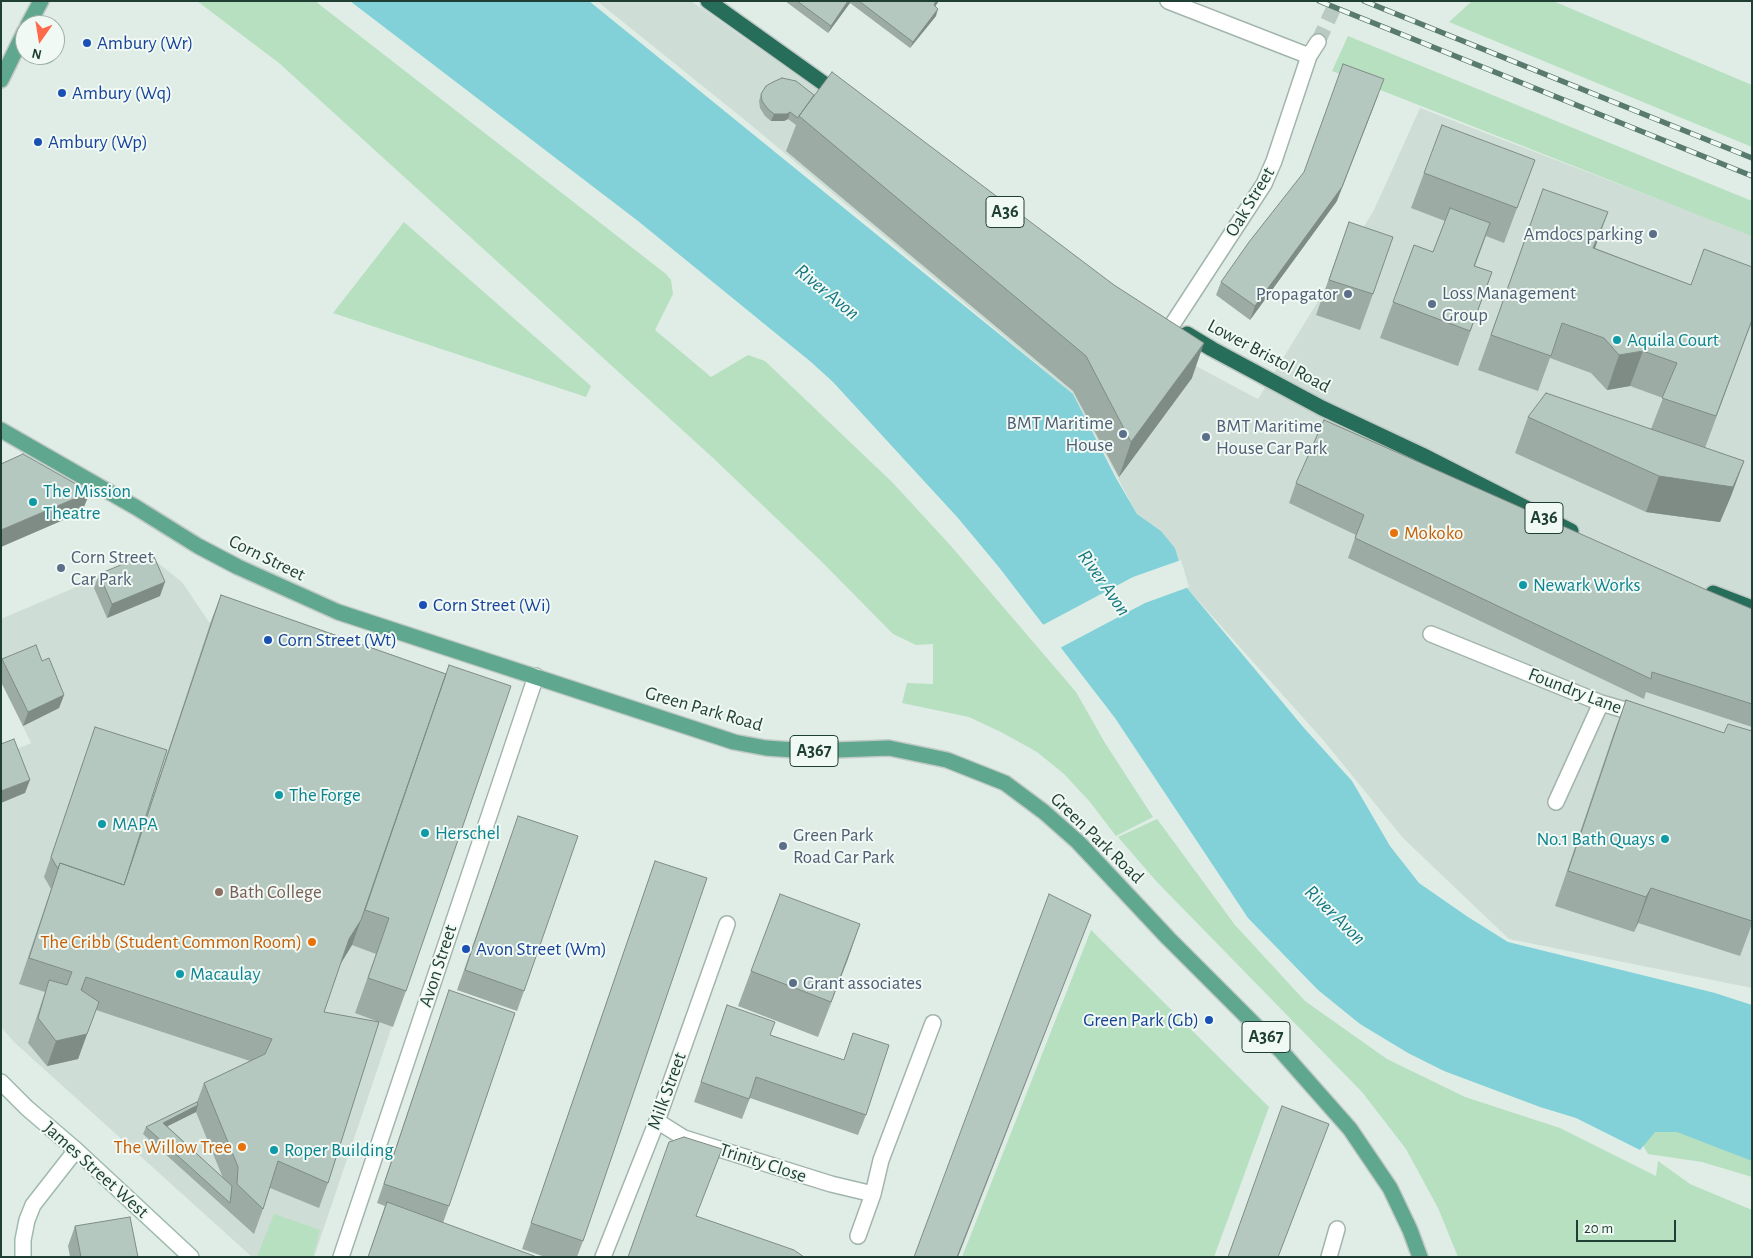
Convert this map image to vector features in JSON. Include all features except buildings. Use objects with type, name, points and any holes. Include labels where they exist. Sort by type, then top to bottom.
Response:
[{"type":"highway","points":[[708,1],[849,101]]},
{"type":"highway","name":"Lower Bristol Road","points":[[1156,315],[1212,350],[1322,408],[1413,451],[1588,539]]},
{"type":"highway","points":[[1701,588],[1752,608]]},
{"type":"main road","points":[[33,15],[41,1]]},
{"type":"main road","points":[[1,80],[15,51]]},
{"type":"main road","name":"Corn Street","points":[[1,430],[137,508],[198,546],[296,594],[338,612],[536,676]]},
{"type":"main road","name":"Green Park Road","points":[[536,676],[734,742],[766,748],[808,751],[889,748],[947,760],[1005,783],[1044,812],[1078,842],[1168,938],[1282,1052],[1350,1128],[1390,1188],[1410,1230],[1420,1257]]},
{"type":"street","points":[[1168,1],[1309,56]]},
{"type":"street","name":"Oak Street","points":[[1172,326],[1264,184],[1274,161],[1309,56],[1318,42]]},
{"type":"street","name":"Foundry Lane","points":[[1431,634],[1601,703],[1658,720]]},
{"type":"street","name":"Avon Street","points":[[341,1257],[536,676]]},
{"type":"street","points":[[1556,802],[1601,703]]},
{"type":"street","name":"Milk Street","points":[[603,1257],[657,1120],[728,924]]},
{"type":"street","points":[[858,1236],[873,1194],[881,1160],[933,1023]]},
{"type":"street","name":"James Street West","points":[[1,1082],[191,1257]]},
{"type":"street","name":"Trinity Close","points":[[657,1120],[684,1138],[830,1184],[873,1194]]},
{"type":"street","points":[[19,1257],[23,1257],[23,1240],[27,1220],[33,1205],[47,1184],[76,1150]]},
{"type":"street","points":[[1328,1257],[1337,1229]]},
{"type":"shaded area","points":[[597,1],[691,1],[876,131],[1147,340],[1258,399],[1374,210],[1420,108],[1752,235],[1752,988],[1509,939],[1403,838],[1324,741],[1187,588],[1175,548],[1161,531],[1137,514],[1073,394],[751,125]]},
{"type":"shaded area","name":"Bath College","points":[[149,556],[182,582],[209,622],[497,715],[314,1257],[252,1257],[14,1042],[1,1027],[1,756],[31,743],[1,681],[1,619]]},
{"type":"green space","points":[[197,1],[315,1],[666,274],[671,280],[673,294],[655,330],[711,377],[748,355],[765,361],[893,483],[951,546],[1076,692],[1105,743],[1153,817],[1116,836],[1090,802],[1064,774],[1037,752],[969,717],[902,703],[907,683],[933,684],[933,644],[916,645],[893,634],[821,561],[712,457],[279,63]]},
{"type":"green space","points":[[1472,1],[1553,1],[1752,85],[1752,147],[1449,22]]},
{"type":"green space","points":[[1348,36],[1752,201],[1752,236],[1332,71]]},
{"type":"green space","points":[[404,222],[591,386],[586,397],[333,313]]},
{"type":"green space","points":[[1157,819],[1235,925],[1305,1001],[1387,1059],[1465,1097],[1560,1128],[1656,1176],[1658,1161],[1690,1184],[1752,1210],[1752,1257],[1458,1257],[1438,1208],[1406,1149],[1362,1092],[1157,882],[1118,837]]},
{"type":"green space","points":[[1091,930],[1269,1107],[1214,1257],[962,1257]]},
{"type":"green space","points":[[1658,1116],[1752,1148],[1752,1177],[1702,1162],[1648,1154],[1637,1135]]},
{"type":"green space","points":[[274,1214],[320,1230],[313,1257],[257,1257]]},
{"type":"water","name":"River Avon","points":[[350,1],[589,1],[1073,394],[1116,478],[1137,514],[1161,531],[1175,548],[1187,588],[1304,728],[1352,781],[1390,846],[1419,883],[1508,942],[1715,993],[1752,1005],[1752,1161],[1677,1132],[1655,1132],[1640,1150],[1576,1118],[1540,1107],[1444,1071],[1408,1053],[1360,1024],[1318,990],[1248,918],[1115,718],[998,566],[958,518],[833,382],[638,221]]},
{"type":"pier","points":[[1181,560],[1189,587],[1145,603],[1058,649],[1041,626],[1133,577]]},
{"type":"tunnel","points":[[1318,42],[1337,1]]},
{"type":"railway","points":[[1319,1],[1752,176]]},
{"type":"railway","points":[[1364,1],[1752,158]]},
{"type":"place","name":"Ambury (Wr)","points":[[87,43]]},
{"type":"place","name":"Ambury (Wq)","points":[[62,93]]},
{"type":"place","name":"Ambury (Wp)","points":[[38,142]]},
{"type":"place","name":"Amdocs parking","points":[[1653,234]]},
{"type":"place","name":"Propagator","points":[[1348,294]]},
{"type":"place","name":"Loss Management Group","points":[[1432,304]]},
{"type":"place","name":"Aquila Court","points":[[1617,340]]},
{"type":"place","name":"BMT Maritime House","points":[[1123,434]]},
{"type":"place","name":"BMT Maritime House Car Park","points":[[1206,437]]},
{"type":"place","name":"The Mission Theatre","points":[[33,502]]},
{"type":"place","name":"Mokoko","points":[[1394,533]]},
{"type":"place","name":"Corn Street Car Park","points":[[61,568]]},
{"type":"place","name":"Newark Works","points":[[1523,585]]},
{"type":"place","name":"Corn Street (Wi)","points":[[423,605]]},
{"type":"place","name":"Corn Street (Wt)","points":[[268,640]]},
{"type":"place","name":"The Forge","points":[[279,795]]},
{"type":"place","name":"MAPA","points":[[102,824]]},
{"type":"place","name":"Herschel","points":[[425,833]]},
{"type":"place","name":"No.1 Bath Quays","points":[[1665,839]]},
{"type":"place","name":"Green Park Road Car Park","points":[[783,846]]},
{"type":"place","name":"Bath College","points":[[219,892]]},
{"type":"place","name":"The Cribb (Student Common Room)","points":[[312,942]]},
{"type":"place","name":"Avon Street (Wm)","points":[[466,949]]},
{"type":"place","name":"Macaulay","points":[[180,974]]},
{"type":"place","name":"Grant associates","points":[[793,983]]},
{"type":"place","name":"Green Park (Gb)","points":[[1209,1020]]},
{"type":"place","name":"The Willow Tree","points":[[242,1147]]},
{"type":"place","name":"Roper Building","points":[[274,1150]]}]
